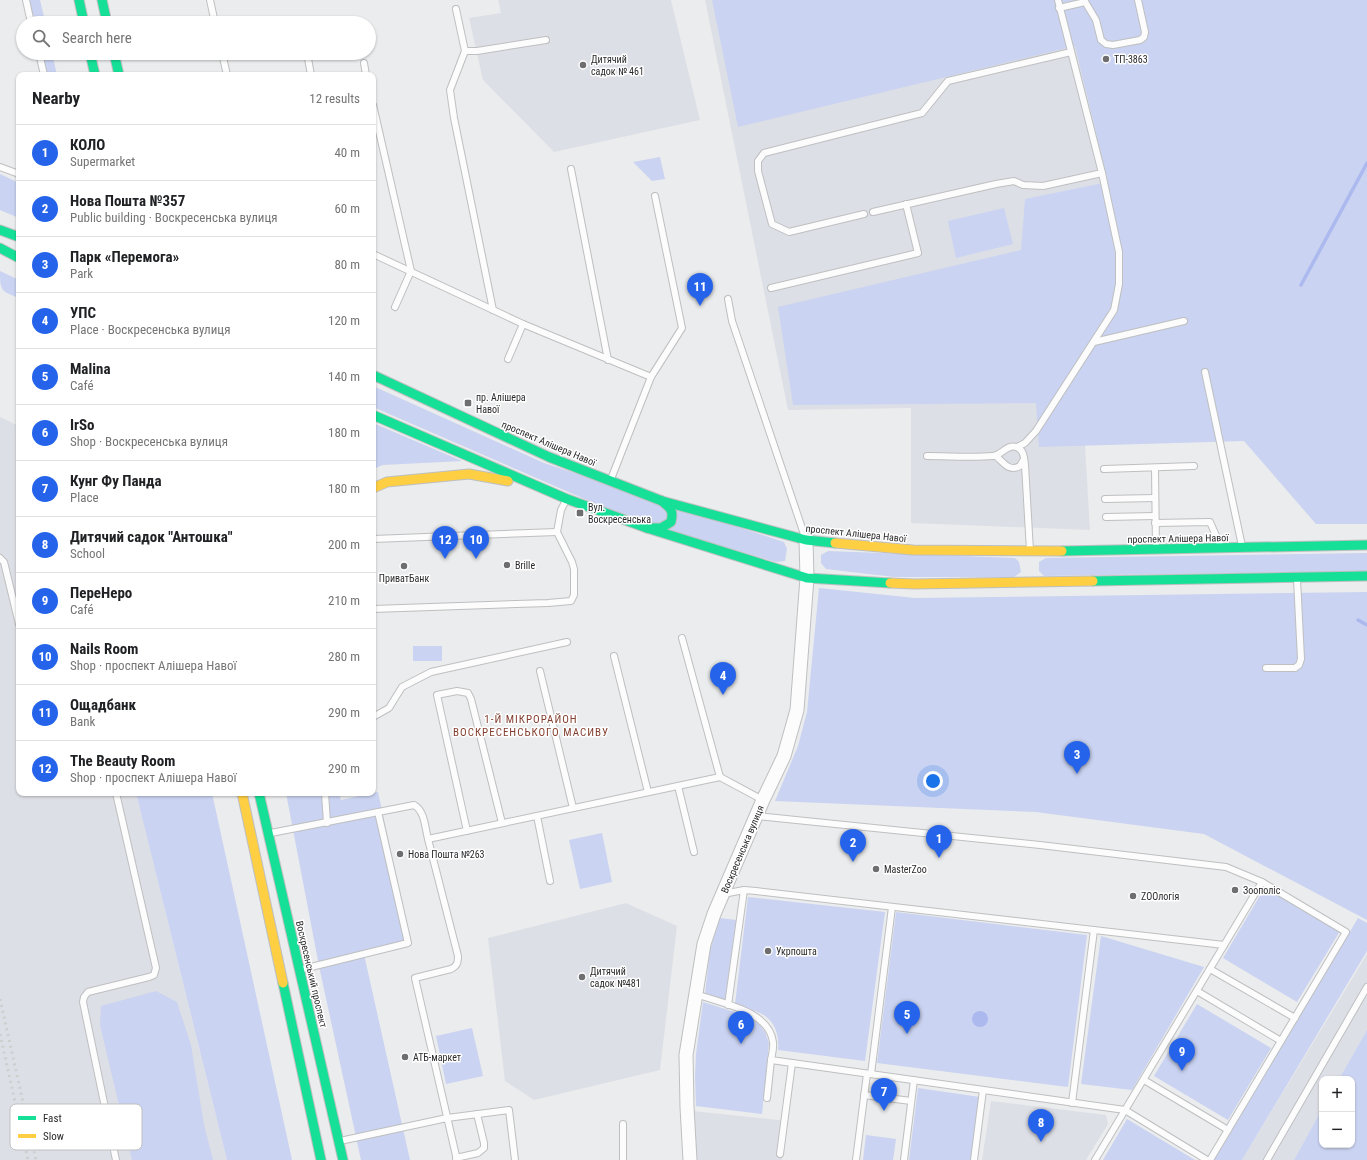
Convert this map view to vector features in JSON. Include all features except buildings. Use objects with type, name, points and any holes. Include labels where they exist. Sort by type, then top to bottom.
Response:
[{"type":"street","points":[[79,0],[82,16]]},
{"type":"street","points":[[102,0],[106,16]]},
{"type":"street","points":[[92,60],[94,72]]},
{"type":"street","points":[[116,60],[118,72]]},
{"type":"street","points":[[0,230],[16,236]]},
{"type":"street","points":[[0,248],[16,256]]},
{"type":"street","name":"проспект Алішера Навої","points":[[376,376],[549,457],[662,501],[806,540],[913,550],[1030,556],[1156,550],[1367,545]]},
{"type":"street","points":[[376,416],[567,499],[647,528],[807,578],[915,584],[1031,578],[1367,576]]},
{"type":"street","points":[[376,487],[387,482],[469,474],[536,486]]},
{"type":"street","points":[[647,528],[661,528],[671,522],[673,515],[671,509],[662,501]]},
{"type":"street","name":"Воскресенська вулиця","points":[[690,1160],[686,1055],[704,944],[714,914],[763,800],[784,756],[797,710],[807,578],[806,540]]},
{"type":"street","points":[[243,796],[321,1160]]},
{"type":"street","name":"Воскресенський проспект","points":[[260,796],[343,1160]]},
{"type":"lane","points":[[26,0],[30,16]]},
{"type":"lane","points":[[210,0],[213,16]]},
{"type":"lane","points":[[927,456],[996,456],[1011,447],[1018,447],[1025,443],[1037,430],[1114,310],[1119,284],[1119,252],[1102,173],[1058,0]]},
{"type":"lane","points":[[1060,8],[1085,1],[1096,20],[1101,40],[1106,44],[1113,45],[1140,40],[1144,37],[1145,32],[1138,0]]},
{"type":"lane","points":[[456,8],[465,51],[450,90],[454,118],[493,310]]},
{"type":"lane","points":[[465,51],[477,51],[546,40]]},
{"type":"lane","points":[[864,214],[789,232],[772,224],[758,171],[758,161],[764,153],[922,112],[948,81],[1071,52]]},
{"type":"lane","points":[[41,60],[43,72]]},
{"type":"lane","points":[[224,60],[226,72]]},
{"type":"lane","points":[[308,60],[310,72]]},
{"type":"lane","points":[[364,63],[366,72]]},
{"type":"lane","points":[[376,118],[410,271],[396,307]]},
{"type":"lane","points":[[0,167],[16,173]]},
{"type":"lane","points":[[571,169],[608,360]]},
{"type":"lane","points":[[872,212],[996,184],[1014,182],[1024,185],[1043,186],[1102,173]]},
{"type":"lane","points":[[611,480],[651,377],[682,328],[656,196]]},
{"type":"lane","points":[[771,288],[918,253],[906,204]]},
{"type":"lane","points":[[376,255],[523,324],[651,377]]},
{"type":"lane","points":[[728,299],[732,321],[806,540]]},
{"type":"lane","points":[[1094,342],[1184,321]]},
{"type":"lane","points":[[508,359],[523,324]]},
{"type":"lane","points":[[1205,372],[1243,548]]},
{"type":"lane","points":[[996,456],[1006,466],[1011,468],[1020,466],[1024,461],[1025,443]]},
{"type":"lane","points":[[1018,447],[1022,451],[1024,457],[1026,473],[1030,556]]},
{"type":"lane","points":[[1004,463],[1002,456],[1005,450]]},
{"type":"lane","points":[[1020,466],[1026,473]]},
{"type":"lane","points":[[1104,469],[1194,466]]},
{"type":"lane","points":[[1155,468],[1156,550]]},
{"type":"lane","points":[[1105,499],[1155,498]]},
{"type":"lane","points":[[376,609],[569,603],[574,599],[574,569],[557,532],[561,510],[567,499]]},
{"type":"lane","points":[[1106,517],[1210,522],[1221,548]]},
{"type":"lane","points":[[376,540],[557,532]]},
{"type":"lane","points":[[0,558],[4,562],[16,612]]},
{"type":"lane","points":[[1266,668],[1294,668],[1299,665],[1301,659],[1297,577]]},
{"type":"lane","points":[[682,638],[720,777]]},
{"type":"lane","points":[[376,715],[389,708],[402,687],[431,672],[567,642]]},
{"type":"lane","points":[[614,656],[648,792]]},
{"type":"lane","points":[[540,671],[573,808]]},
{"type":"lane","points":[[467,831],[437,695],[457,691],[468,693],[471,699],[502,823]]},
{"type":"lane","points":[[428,839],[720,777],[763,800]]},
{"type":"lane","points":[[678,786],[694,852]]},
{"type":"lane","points":[[104,1104],[83,1002],[84,997],[88,992],[154,975],[156,968],[117,796]]},
{"type":"lane","points":[[325,796],[327,823]]},
{"type":"lane","points":[[268,834],[414,805],[422,813],[458,956],[456,966],[451,969],[416,978],[456,1159],[478,1153],[484,1148],[477,1114]]},
{"type":"lane","points":[[299,970],[408,943],[378,812]]},
{"type":"lane","points":[[537,816],[550,881]]},
{"type":"lane","points":[[757,816],[1040,845],[1226,867],[1262,882],[1346,932],[1228,1130],[1208,1160],[1125,1110],[771,1060]]},
{"type":"lane","points":[[1095,1160],[1262,882]]},
{"type":"lane","points":[[723,894],[744,890],[1224,945]]},
{"type":"lane","points":[[728,1005],[744,890]]},
{"type":"lane","points":[[856,1160],[864,1095],[869,1074],[892,907]]},
{"type":"lane","points":[[1072,1103],[1094,930]]},
{"type":"lane","points":[[1210,969],[1295,1018]]},
{"type":"lane","points":[[1267,1160],[1367,987]]},
{"type":"lane","points":[[1197,991],[1281,1041]]},
{"type":"lane","points":[[696,994],[750,1013],[763,1021],[773,1041],[767,1098]]},
{"type":"lane","points":[[780,1154],[792,1063]]},
{"type":"lane","points":[[904,1160],[914,1080]]},
{"type":"lane","points":[[1144,1080],[1228,1130]]},
{"type":"lane","points":[[974,1160],[983,1090]]},
{"type":"lane","points":[[864,1095],[911,1101]]},
{"type":"lane","points":[[339,1142],[447,1118],[509,1110],[516,1160]]},
{"type":"lane","points":[[623,1124],[623,1160]]},
{"type":"lane","points":[[114,1150],[116,1160]]},
{"type":"shaded area","points":[[29,0],[40,0],[44,16],[33,16]]},
{"type":"shaded area","name":"Дитячий садок № 461","points":[[498,0],[671,0],[700,120],[554,152],[483,80],[469,18],[501,13]]},
{"type":"shaded area","points":[[705,0],[1186,0],[1081,379],[1090,530],[911,523],[911,408],[788,410]]},
{"type":"shaded area","points":[[712,0],[1367,0],[1367,524],[1316,524],[1244,441],[1039,447],[1036,403],[793,405],[778,307],[1021,250],[1025,199],[1108,182],[1075,46],[738,127]]},
{"type":"shaded area","points":[[44,60],[54,60],[56,72],[46,72]]},
{"type":"shaded area","points":[[660,157],[665,179],[652,181],[633,162]]},
{"type":"shaded area","points":[[0,174],[16,182],[16,217],[0,210]]},
{"type":"shaded area","points":[[1004,208],[1013,244],[956,258],[948,221]]},
{"type":"shaded area","points":[[0,271],[16,279],[16,297],[5,292],[0,283]]},
{"type":"shaded area","points":[[376,387],[544,463],[784,542],[787,549],[785,561],[776,562],[633,520],[376,408]]},
{"type":"shaded area","points":[[0,417],[16,425],[16,796],[137,796],[227,1160],[0,1160]]},
{"type":"shaded area","points":[[376,424],[462,461],[383,465],[376,468]]},
{"type":"shaded area","points":[[828,551],[1015,558],[1019,562],[1021,572],[1014,577],[894,577],[826,569],[821,563],[821,555]]},
{"type":"shaded area","points":[[1367,553],[1367,571],[1044,576],[1039,571],[1039,562],[1046,558]]},
{"type":"shaded area","points":[[819,588],[915,598],[1367,592],[1367,920],[1204,834],[1036,812],[775,801],[798,746],[807,712]]},
{"type":"shaded area","points":[[413,646],[442,646],[442,661],[413,661]]},
{"type":"shaded area","points":[[376,792],[378,792],[410,940],[363,950],[410,1160],[361,1160],[319,966],[287,796],[340,796],[341,800],[360,796],[376,796]]},
{"type":"shaded area","points":[[137,796],[213,796],[292,1160],[227,1160]]},
{"type":"shaded area","points":[[602,833],[612,882],[580,889],[569,840]]},
{"type":"shaded area","points":[[1265,887],[1340,931],[1297,1002],[1223,958]]},
{"type":"shaded area","points":[[748,897],[885,912],[865,1061],[778,1050],[778,1037],[771,1021],[761,1014],[735,1004]]},
{"type":"shaded area","name":"Дитячий садок №481","points":[[626,903],[677,926],[660,1070],[534,1100],[505,1081],[488,938]]},
{"type":"shaded area","points":[[896,912],[1087,935],[1068,1087],[877,1063]]},
{"type":"shaded area","points":[[720,918],[736,920],[725,1000],[705,994],[710,950]]},
{"type":"shaded area","points":[[1358,918],[1367,923],[1367,951],[1242,1160],[1214,1160]]},
{"type":"shaded area","points":[[1101,936],[1204,967],[1132,1090],[1081,1084]]},
{"type":"shaded area","points":[[1367,954],[1367,1030],[1341,1076],[1319,1076],[1319,1114],[1294,1160],[1242,1160]]},
{"type":"shaded area","points":[[156,991],[177,1002],[191,1045],[204,1125],[213,1160],[132,1160],[130,1150],[142,1150],[142,1104],[119,1104],[100,1025],[101,1006]]},
{"type":"shaded area","points":[[703,1002],[752,1019],[759,1024],[765,1032],[769,1043],[762,1114],[696,1106],[696,1054]]},
{"type":"shaded area","points":[[1197,1004],[1271,1048],[1228,1120],[1154,1076]]},
{"type":"shaded area","points":[[472,1028],[483,1076],[446,1084],[436,1036]]},
{"type":"shaded area","points":[[1367,1030],[1367,1160],[1294,1160],[1319,1114],[1319,1148],[1355,1148],[1355,1076],[1341,1076]]},
{"type":"shaded area","points":[[918,1088],[980,1097],[971,1160],[909,1160]]},
{"type":"shaded area","points":[[991,1101],[1106,1115],[1108,1124],[1086,1160],[982,1160]]},
{"type":"shaded area","points":[[693,1111],[787,1121],[782,1160],[696,1160]]},
{"type":"shaded area","points":[[1127,1119],[1195,1160],[1103,1160]]},
{"type":"shaded area","points":[[866,1135],[896,1139],[893,1160],[863,1160]]},
{"type":"water","points":[[977,1011],[983,1011],[988,1016],[986,1025],[983,1027],[977,1027],[972,1022],[972,1016]]},
{"type":"waterway","points":[[1301,285],[1367,163]]},
{"type":"waterway","points":[[1358,620],[1367,625]]},
{"type":"railway","points":[[0,999],[23,1104]]},
{"type":"railway","points":[[0,1034],[16,1104]]},
{"type":"railway","points":[[26,1150],[28,1160]]},
{"type":"railway","points":[[34,1150],[36,1160]]},
{"type":"traffic: fast","points":[[79,0],[82,16]]},
{"type":"traffic: fast","points":[[102,0],[105,16]]},
{"type":"traffic: fast","points":[[92,60],[94,72]]},
{"type":"traffic: fast","points":[[116,60],[118,72]]},
{"type":"traffic: fast","points":[[0,230],[16,236]]},
{"type":"traffic: fast","points":[[0,248],[16,256]]},
{"type":"traffic: fast","points":[[376,376],[549,457],[662,501],[806,540],[835,543]]},
{"type":"traffic: fast","points":[[376,416],[567,499],[647,528],[807,578],[890,583]]},
{"type":"traffic: fast","points":[[647,528],[661,528],[671,522],[672,512],[662,501]]},
{"type":"traffic: fast","points":[[1062,551],[1367,545]]},
{"type":"traffic: fast","points":[[1093,581],[1367,576]]},
{"type":"traffic: fast","points":[[260,796],[343,1160]]},
{"type":"traffic: fast","points":[[283,983],[321,1160]]},
{"type":"traffic: slow","points":[[376,487],[387,482],[469,474],[508,481]]},
{"type":"traffic: slow","points":[[835,543],[913,550],[1062,551]]},
{"type":"traffic: slow","points":[[890,583],[915,584],[1093,581]]},
{"type":"traffic: slow","points":[[243,796],[283,983]]},
{"type":"place","name":"ТП-3863","points":[[1106,59]]},
{"type":"place","name":"Дитячий садок № 461","points":[[583,65]]},
{"type":"place","name":"Ощадбанк","points":[[700,306]]},
{"type":"place","name":"пр. Алішера Навої","points":[[468,403]]},
{"type":"place","name":"Вул. Воскресенська","points":[[580,513]]},
{"type":"place","name":"The Beauty Room","points":[[445,559]]},
{"type":"place","name":"Nails Room","points":[[476,559]]},
{"type":"place","name":"Brille","points":[[507,565]]},
{"type":"place","name":"ПриватБанк","points":[[404,566]]},
{"type":"place","name":"УПС","points":[[723,695]]},
{"type":"place","name":"Парк «Перемога»","points":[[1077,774]]},
{"type":"place","name":"Нова Пошта №263","points":[[400,854]]},
{"type":"place","name":"КОЛО","points":[[939,858]]},
{"type":"place","name":"Нова Пошта №357","points":[[853,862]]},
{"type":"place","name":"MasterZoo","points":[[876,869]]},
{"type":"place","name":"Зоополіс","points":[[1235,890]]},
{"type":"place","name":"ZООлогія","points":[[1133,896]]},
{"type":"place","name":"Укрпошта","points":[[768,951]]},
{"type":"place","name":"Дитячий садок №481","points":[[582,977]]},
{"type":"place","name":"Malina","points":[[907,1034]]},
{"type":"place","name":"IrSo","points":[[741,1044]]},
{"type":"place","name":"АТБ-маркет","points":[[405,1057]]},
{"type":"place","name":"ПереНеро","points":[[1182,1071]]},
{"type":"place","name":"Кунг Фу Панда","points":[[884,1111]]},
{"type":"place","name":"Дитячий садок \"Антошка\"","points":[[1041,1142]]},
{"type":"district","name":"1-Й МІКРОРАЙОН ВОСКРЕСЕНСЬКОГО МАСИВУ","points":[[531,725]]}]
